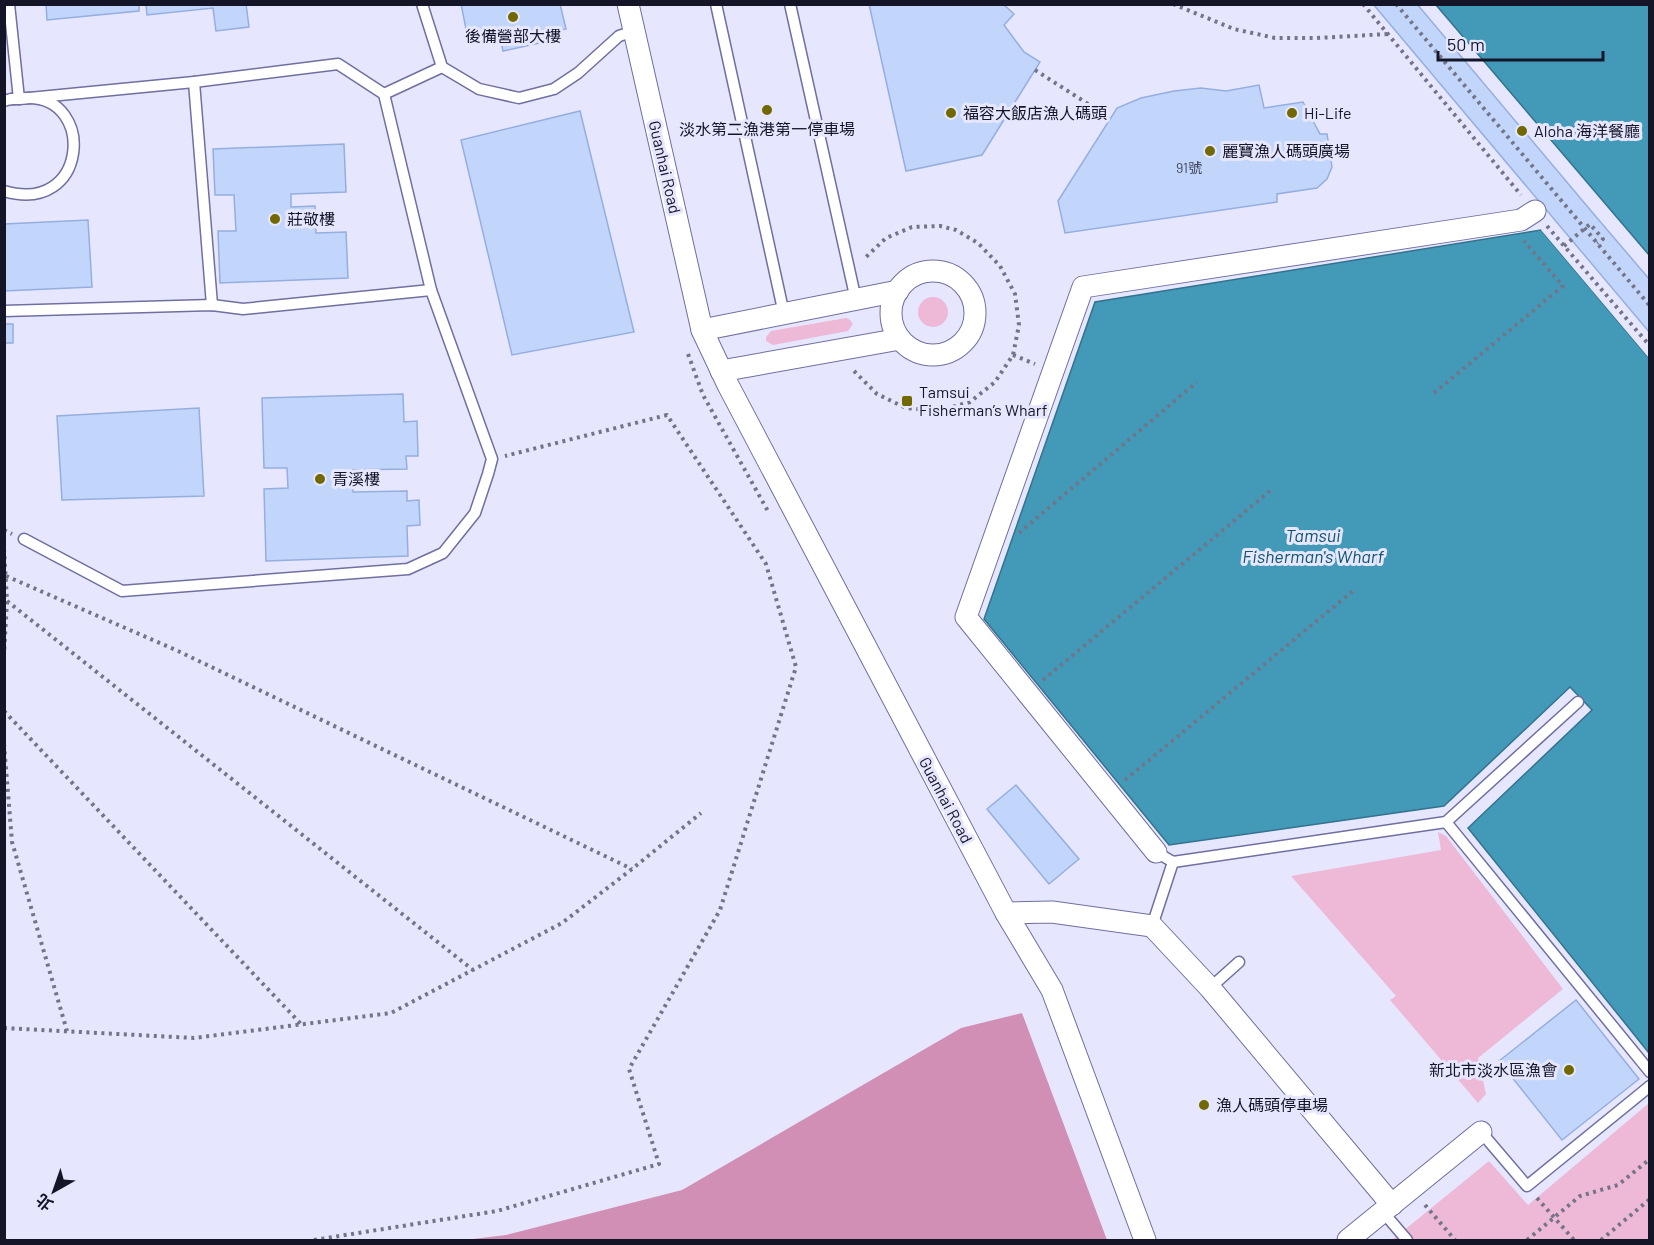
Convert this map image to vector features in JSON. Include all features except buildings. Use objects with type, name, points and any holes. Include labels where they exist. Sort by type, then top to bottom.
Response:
[{"type":"street","name":"Guanhai Road","points":[[628,4],[702,330],[721,371],[1006,913],[1052,990],[1144,1240]]},
{"type":"street","points":[[1164,857],[966,617],[1083,287],[1521,220],[1535,212]]},
{"type":"street","points":[[939,271],[952,275],[964,284],[972,296],[975,309],[974,323],[969,335],[960,345],[949,352],[936,355],[910,348],[900,339],[891,312],[898,291],[911,277],[925,272],[939,271]]},
{"type":"street","points":[[702,330],[898,291]]},
{"type":"street","points":[[721,371],[900,339]]},
{"type":"street","points":[[1006,913],[1052,912],[1152,926],[1210,988],[1388,1209]]},
{"type":"street","points":[[1348,1240],[1480,1132]]},
{"type":"lane","points":[[9,4],[19,99]]},
{"type":"lane","points":[[422,4],[442,67],[479,89],[519,98],[554,89],[578,73],[619,36],[634,31]]},
{"type":"lane","points":[[716,4],[784,314]]},
{"type":"lane","points":[[790,4],[856,300]]},
{"type":"lane","points":[[19,99],[194,82],[338,64],[384,94],[431,290],[492,459],[475,513],[443,553],[408,568],[122,591],[24,539]]},
{"type":"lane","points":[[384,94],[442,67]]},
{"type":"lane","points":[[194,82],[212,304]]},
{"type":"lane","points":[[4,100],[39,98],[54,106],[65,117],[73,132],[75,148],[71,164],[63,178],[50,189],[35,195],[19,195],[4,191]]},
{"type":"lane","points":[[4,311],[212,304],[243,309],[431,290]]},
{"type":"lane","points":[[1152,926],[1164,857],[1446,822],[1578,702]]},
{"type":"lane","points":[[1446,822],[1650,1072]]},
{"type":"lane","points":[[1210,988],[1239,962]]},
{"type":"lane","points":[[1480,1132],[1527,1186],[1650,1086]]},
{"type":"lane","points":[[1388,1209],[1407,1240]]},
{"type":"path","points":[[1173,4],[1234,29],[1275,38],[1388,34]]},
{"type":"path","points":[[1363,4],[1535,212],[1650,346]]},
{"type":"path","points":[[1396,4],[1650,306]]},
{"type":"path","points":[[1035,70],[1110,118]]},
{"type":"path","points":[[1564,246],[1590,224],[1603,239],[1597,243]]},
{"type":"path","points":[[854,371],[877,394],[906,408],[938,411],[949,408],[970,402],[995,382],[1013,355],[1019,325],[1015,294],[1000,266],[978,243],[956,230],[940,226],[912,227],[886,238],[866,257]]},
{"type":"path","points":[[1434,393],[1563,286],[1518,233]]},
{"type":"path","points":[[1012,540],[1197,382]]},
{"type":"path","points":[[314,1240],[497,1211],[659,1164],[629,1069],[720,910],[796,667],[766,564],[667,415],[492,459]]},
{"type":"path","points":[[1038,685],[1270,490]]},
{"type":"path","points":[[4,549],[7,601],[4,655]]},
{"type":"path","points":[[6,576],[178,651],[632,869]]},
{"type":"path","points":[[1120,784],[1353,590]]},
{"type":"path","points":[[7,601],[473,970]]},
{"type":"path","points":[[4,711],[301,1024]]},
{"type":"path","points":[[4,744],[12,842],[67,1031]]},
{"type":"path","points":[[4,1028],[194,1038],[391,1013],[562,923],[701,813]]},
{"type":"path","points":[[1527,1240],[1580,1196],[1618,1185],[1650,1159]]},
{"type":"path","points":[[1527,1186],[1574,1240]]},
{"type":"path","points":[[1412,1189],[1455,1240]]},
{"type":"path","points":[[1601,1240],[1650,1199]]},
{"type":"shaded area","points":[[933,297],[944,301],[948,312],[944,323],[933,327],[922,323],[918,312],[922,301]]},
{"type":"shaded area","points":[[846,318],[853,324],[848,331],[773,345],[766,341],[771,331]]},
{"type":"shaded area","points":[[1438,832],[1446,836],[1563,989],[1478,1058],[1486,1094],[1478,1103],[1390,1000],[1396,996],[1291,876],[1441,850]]},
{"type":"shaded area","points":[[1022,1013],[1107,1240],[465,1240],[506,1235],[682,1190],[961,1028]]},
{"type":"shaded area","points":[[1649,1103],[1649,1240],[1392,1240],[1489,1161],[1528,1205]]},
{"type":"water","points":[[1436,5],[1649,5],[1649,255]]},
{"type":"water","name":"Tamsui Fisherman's Wharf","points":[[1541,230],[1649,358],[1649,1053],[1468,828],[1592,710],[1570,687],[1444,806],[1169,845],[984,619],[1095,302]]},
{"type":"pier","points":[[1543,227],[1650,353],[1649,358],[1541,230]]},
{"type":"place","name":"後備營部大樓","points":[[513,17]]},
{"type":"place","name":"淡水第二漁港第一停車場","points":[[767,110]]},
{"type":"place","name":"福容大飯店漁人碼頭","points":[[951,113]]},
{"type":"place","name":"Hi-Life","points":[[1292,113]]},
{"type":"place","name":"Aloha 海洋餐廳","points":[[1522,131]]},
{"type":"place","name":"麗寶漁人碼頭廣場","points":[[1210,151]]},
{"type":"place","name":"莊敬樓","points":[[275,219]]},
{"type":"place","name":"Tamsui Fisherman’s Wharf","points":[[907,401]]},
{"type":"place","name":"青溪樓","points":[[320,479]]},
{"type":"place","name":"新北市淡水區漁會","points":[[1569,1070]]},
{"type":"place","name":"漁人碼頭停車場","points":[[1204,1105]]}]
